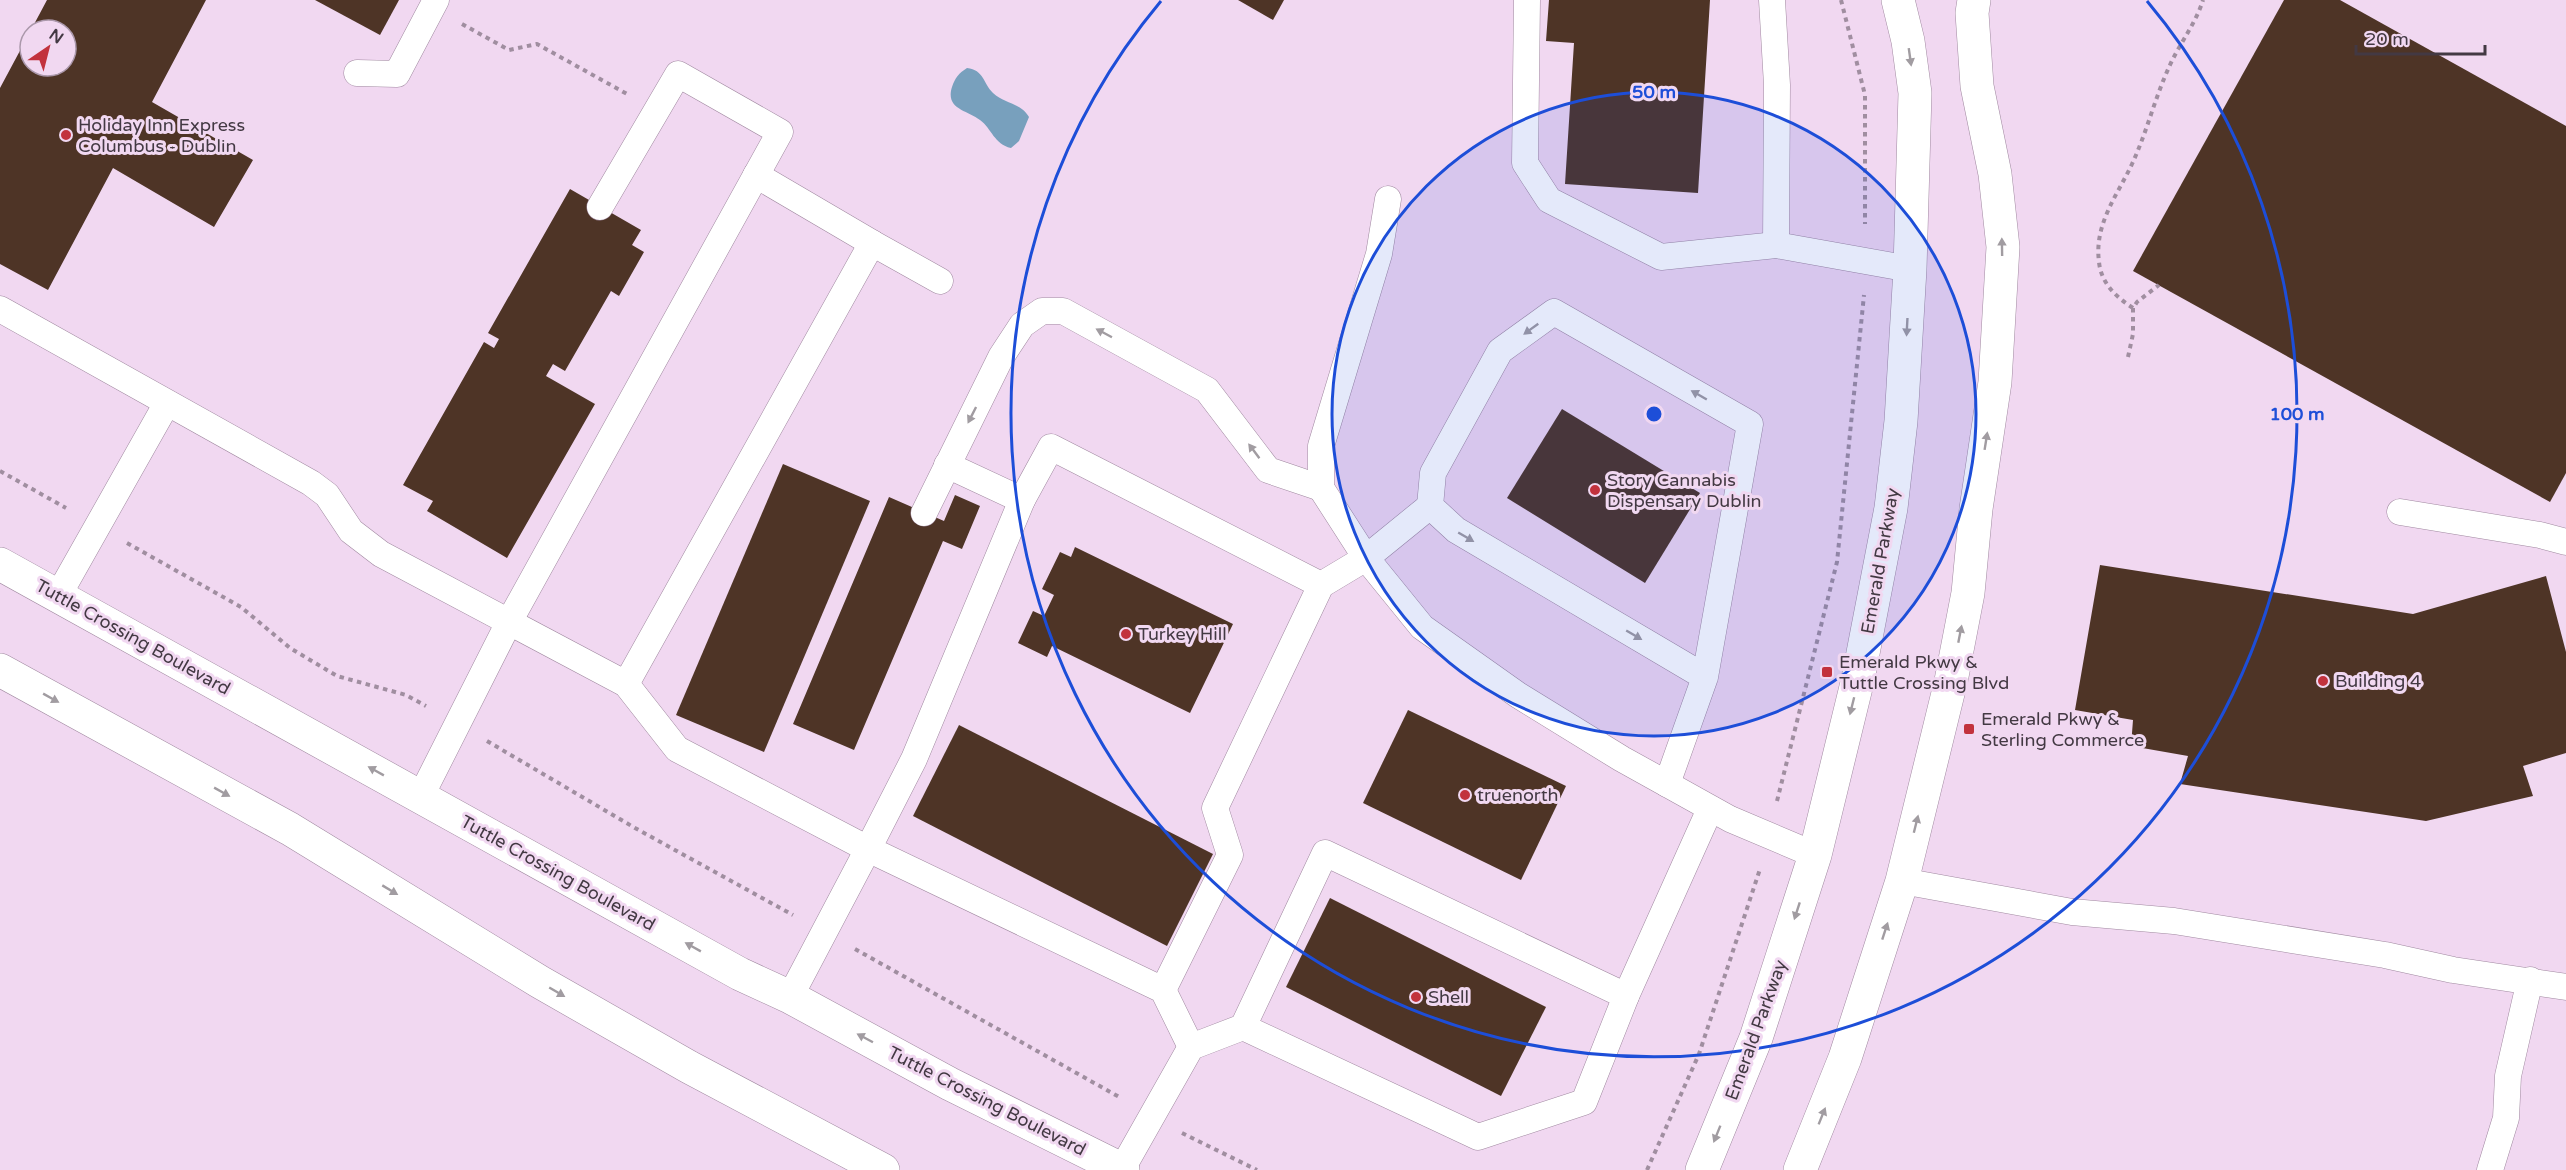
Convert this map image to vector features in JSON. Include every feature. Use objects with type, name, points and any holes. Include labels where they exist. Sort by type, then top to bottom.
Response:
[{"type":"main road","name":"Emerald Parkway","points":[[1702,1170],[1756,1038],[1815,855],[1858,679],[1891,508],[1901,421],[1910,269],[1915,93],[1908,41],[1898,0]]},
{"type":"main road","points":[[1800,1170],[1845,1058],[1902,881],[1951,681],[1968,593],[1976,509],[1995,382],[2003,247],[1995,174],[1977,86],[1972,13],[1974,0]]},
{"type":"main road","name":"Tuttle Crossing Boulevard","points":[[0,564],[740,974],[790,997],[950,1084],[1122,1170]]},
{"type":"main road","points":[[0,670],[290,829],[540,982],[689,1067],[883,1170]]},
{"type":"lane","points":[[1527,0],[1525,163],[1549,201],[1661,257],[1776,245],[1910,269]]},
{"type":"lane","points":[[1772,0],[1777,85],[1776,245]]},
{"type":"lane","points":[[357,73],[397,74],[434,4]]},
{"type":"lane","points":[[421,796],[509,622],[780,132],[678,74],[600,207]]},
{"type":"lane","points":[[756,175],[940,281]]},
{"type":"lane","points":[[1388,199],[1379,254],[1321,446],[1321,488],[1366,558],[1422,627],[1518,695],[1710,809],[1767,836],[1815,855]]},
{"type":"lane","points":[[626,684],[872,243]]},
{"type":"lane","points":[[0,309],[311,483],[327,495],[351,531],[381,554],[626,684],[677,749],[868,849],[1163,990],[1191,1047]]},
{"type":"lane","points":[[924,513],[1001,357],[1022,325],[1042,311],[1063,311],[1208,390],[1268,470],[1321,488]]},
{"type":"lane","points":[[1163,990],[1230,855],[1215,808],[1322,585],[1366,558],[1430,506],[1433,473],[1500,351],[1554,312],[1750,424],[1705,677],[1667,784]]},
{"type":"lane","points":[[58,596],[167,403]]},
{"type":"lane","points":[[790,997],[914,759],[1022,500],[1051,447],[1322,585]]},
{"type":"lane","points":[[947,465],[1022,500]]},
{"type":"lane","points":[[1430,506],[1456,530],[1705,677]]},
{"type":"lane","points":[[2400,512],[2540,535],[2566,542]]},
{"type":"lane","points":[[1244,1027],[1478,1137],[1584,1102],[1626,996],[1710,809]]},
{"type":"lane","points":[[1122,1170],[1191,1047],[1244,1027],[1325,853],[1626,996]]},
{"type":"lane","points":[[1902,881],[2072,912],[2174,921],[2385,956],[2453,970],[2566,987]]},
{"type":"lane","points":[[2490,1170],[2506,1118],[2508,1076],[2530,980]]},
{"type":"path","points":[[1647,1170],[1699,1054],[1758,878],[1837,562],[1864,294],[1865,260],[1865,95],[1841,0]]},
{"type":"path","points":[[2133,308],[2115,296],[2104,280],[2099,263],[2099,236],[2105,214],[2131,165],[2170,66],[2203,0]]},
{"type":"path","points":[[434,4],[509,50],[537,44],[656,110]]},
{"type":"path","points":[[2128,357],[2133,334],[2133,308],[2137,302],[2159,285]]},
{"type":"path","points":[[0,471],[241,607],[290,648],[337,676],[406,695],[635,828],[1210,1148],[1257,1170]]},
{"type":"water","points":[[967,68],[977,71],[993,93],[1022,109],[1029,117],[1019,141],[1011,148],[997,140],[980,120],[954,104],[951,94],[954,81]]},
{"type":"building","name":"Holiday Inn Express Columbus - Dublin","points":[[47,0],[206,0],[152,102],[253,160],[214,227],[113,168],[48,290],[0,264],[0,88],[18,54],[18,78],[78,78],[78,18],[37,18]]},
{"type":"building","points":[[315,0],[399,0],[380,35]]},
{"type":"building","points":[[1238,0],[1284,0],[1273,20]]},
{"type":"building","points":[[1549,0],[1710,0],[1698,193],[1565,184],[1574,43],[1546,41]]},
{"type":"building","points":[[2284,0],[2340,0],[2566,126],[2566,473],[2550,502],[2133,271]]},
{"type":"building","points":[[570,189],[641,230],[632,245],[644,252],[619,296],[611,291],[565,371],[553,364],[546,376],[595,404],[507,558],[427,511],[433,501],[403,485],[484,342],[494,348],[499,339],[488,333]]},
{"type":"building","points":[[1562,409],[1700,493],[1645,583],[1507,498]]},
{"type":"building","points":[[783,464],[870,501],[764,752],[676,715]]},
{"type":"building","points":[[955,495],[980,506],[962,549],[943,541],[854,750],[793,724],[889,497],[944,521]]},
{"type":"building","name":"Turkey Hill","points":[[1075,547],[1233,624],[1190,713],[1052,646],[1047,657],[1018,643],[1033,611],[1044,616],[1054,595],[1042,589],[1060,552],[1071,557]]},
{"type":"building","name":"Building 4","points":[[2100,565],[2413,614],[2546,576],[2566,652],[2566,753],[2523,766],[2533,796],[2426,821],[2180,784],[2188,756],[2131,746],[2133,720],[2075,710]]},
{"type":"building","name":"truenorth","points":[[1408,710],[1566,786],[1521,880],[1363,803]]},
{"type":"building","points":[[959,725],[1213,854],[1167,946],[913,816]]},
{"type":"building","name":"Shell","points":[[1330,898],[1546,1007],[1501,1096],[1286,987]]},
{"type":"place","name":"Holiday Inn Express Columbus - Dublin","points":[[66,135]]},
{"type":"place","name":"Story Cannabis Dispensary Dublin","points":[[1595,490]]},
{"type":"place","name":"Turkey Hill","points":[[1126,634]]},
{"type":"place","name":"Emerald Pkwy & Tuttle Crossing Blvd","points":[[1827,672]]},
{"type":"place","name":"Building 4","points":[[2323,681]]},
{"type":"place","name":"Emerald Pkwy & Sterling Commerce","points":[[1969,729]]},
{"type":"place","name":"truenorth","points":[[1465,795]]},
{"type":"place","name":"Shell","points":[[1416,997]]}]
